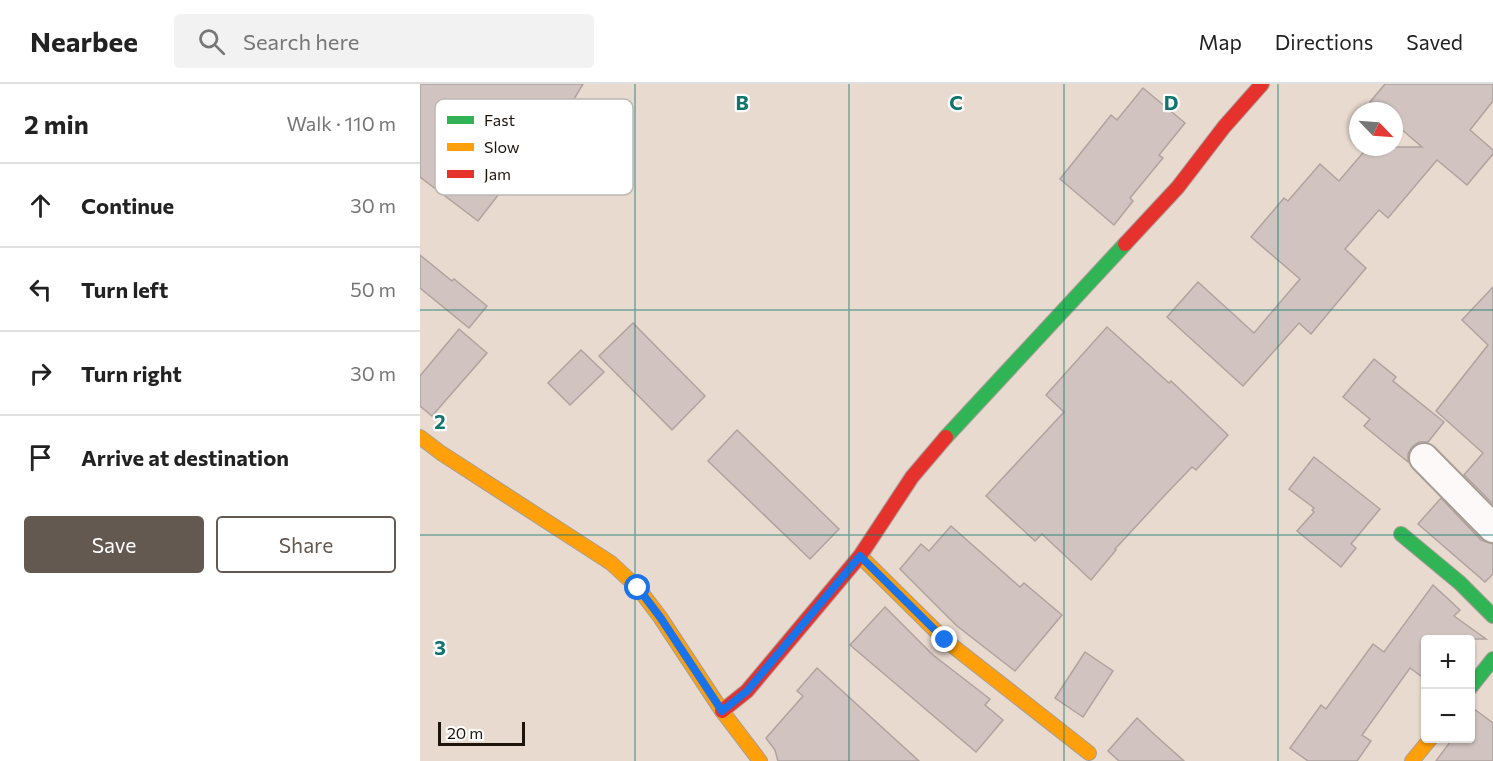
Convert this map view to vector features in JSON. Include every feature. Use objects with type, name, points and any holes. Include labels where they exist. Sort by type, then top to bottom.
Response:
[{"type":"street","points":[[722,711],[747,691],[860,556],[912,477],[1178,187],[1224,127],[1262,84]]},
{"type":"street","points":[[420,437],[611,563],[638,588],[660,617],[722,711],[760,761]]},
{"type":"street","points":[[1424,458],[1493,528]]},
{"type":"street","points":[[1401,534],[1460,583],[1493,616]]},
{"type":"street","points":[[860,556],[945,640],[1089,753]]},
{"type":"street","points":[[1475,682],[1493,659]]},
{"type":"building","points":[[420,84],[583,84],[574,99],[435,99],[435,188],[420,177]]},
{"type":"building","points":[[1385,84],[1493,84],[1493,101],[1470,130],[1493,150],[1493,154],[1467,185],[1437,160],[1388,218],[1379,210],[1345,249],[1366,268],[1311,334],[1299,323],[1243,386],[1167,317],[1198,282],[1254,333],[1300,279],[1251,237],[1284,198],[1288,201],[1320,164],[1339,181],[1360,156],[1403,156],[1403,147],[1422,147],[1403,131],[1403,102],[1370,102]]},
{"type":"building","points":[[1143,88],[1185,123],[1159,155],[1163,158],[1130,198],[1133,201],[1114,225],[1060,179],[1111,115],[1117,120]]},
{"type":"building","points":[[444,195],[498,195],[478,221]]},
{"type":"building","points":[[420,255],[487,306],[469,328],[420,288]]},
{"type":"building","points":[[1493,287],[1493,504],[1464,475],[1483,453],[1436,411],[1488,345],[1462,320]]},
{"type":"building","points":[[633,323],[705,396],[672,430],[599,356]]},
{"type":"building","points":[[1107,327],[1169,383],[1171,381],[1228,435],[1196,470],[1192,467],[1165,495],[1115,549],[1091,580],[1042,534],[1035,541],[986,496],[1064,412],[1046,395]]},
{"type":"building","points":[[459,329],[487,353],[432,416],[420,406],[420,376]]},
{"type":"building","points":[[581,350],[604,372],[570,405],[548,383]]},
{"type":"building","points":[[1374,359],[1396,377],[1393,381],[1444,422],[1428,442],[1419,442],[1412,447],[1408,454],[1408,462],[1364,426],[1370,419],[1343,397]]},
{"type":"building","points":[[737,430],[839,529],[810,559],[708,461]]},
{"type":"building","points":[[1314,457],[1380,509],[1351,544],[1356,548],[1341,567],[1297,531],[1314,512],[1312,510],[1314,508],[1289,489]]},
{"type":"building","points":[[1441,498],[1481,540],[1493,544],[1493,574],[1485,582],[1418,524]]},
{"type":"building","points":[[951,526],[1020,587],[1024,583],[1062,615],[1015,671],[957,626],[900,569],[921,544],[929,551]]},
{"type":"building","points":[[1433,585],[1460,610],[1454,616],[1486,639],[1475,639],[1475,635],[1421,635],[1421,676],[1410,668],[1362,735],[1371,741],[1357,761],[1308,761],[1290,748],[1321,705],[1326,709],[1373,644],[1384,652]]},
{"type":"building","points":[[885,607],[933,655],[990,699],[985,705],[1003,720],[976,752],[850,645]]},
{"type":"building","points":[[1085,652],[1113,671],[1083,717],[1055,698]]},
{"type":"building","points":[[817,668],[919,761],[778,761],[775,750],[766,738],[803,696],[797,691]]},
{"type":"building","points":[[1475,710],[1493,723],[1493,761],[1436,761],[1449,743],[1475,743]]},
{"type":"building","points":[[1137,718],[1184,761],[1119,761],[1108,751]]},
{"type":"traffic: fast","points":[[946,437],[1125,244]]},
{"type":"traffic: fast","points":[[1401,534],[1460,583],[1493,616]]},
{"type":"traffic: fast","points":[[1475,682],[1493,659]]},
{"type":"traffic: slow","points":[[420,437],[611,563],[638,588],[660,617],[722,711],[760,761]]},
{"type":"traffic: slow","points":[[860,556],[945,640],[1089,753]]},
{"type":"traffic: slow","points":[[1412,761],[1427,743]]},
{"type":"traffic: jam","points":[[1125,244],[1178,187],[1224,127],[1262,84]]},
{"type":"traffic: jam","points":[[722,711],[747,691],[860,556],[912,477],[946,437]]},
{"type":"route","points":[[638,588],[660,617],[722,711],[747,691],[860,556],[945,640]]}]
